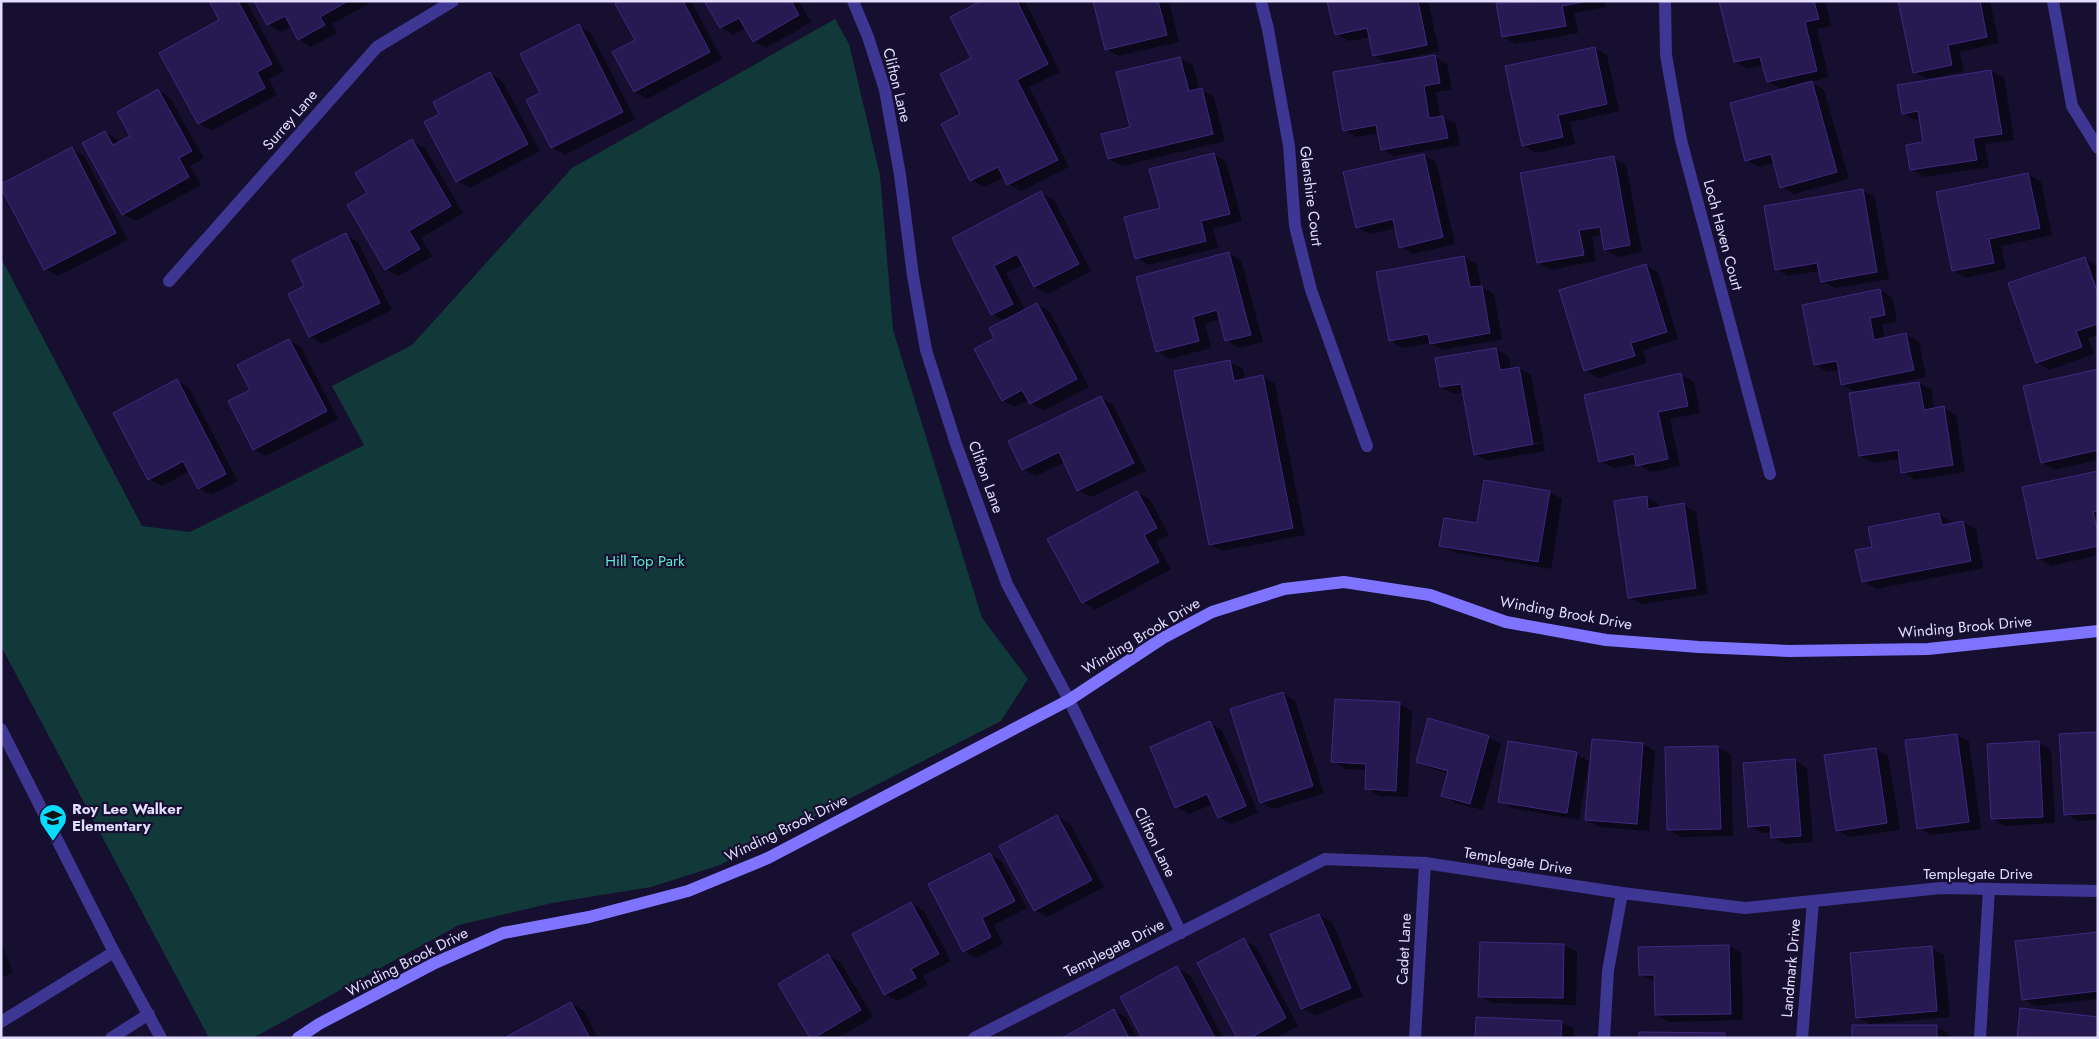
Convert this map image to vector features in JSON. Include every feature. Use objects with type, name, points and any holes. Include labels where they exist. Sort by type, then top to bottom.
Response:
[{"type":"street","name":"Surrey Lane","points":[[169,282],[377,47],[453,1]]},
{"type":"street","name":"Clifton Lane","points":[[853,1],[868,37],[885,90],[900,175],[913,276],[926,350],[956,444],[1006,584],[1069,700],[1181,933]]},
{"type":"street","name":"Glenshire Court","points":[[1261,1],[1268,29],[1288,146],[1295,226],[1311,290],[1367,446]]},
{"type":"street","name":"Loch Haven Court","points":[[1665,1],[1666,55],[1681,140],[1770,474]]},
{"type":"street","points":[[2053,1],[2072,106],[2098,148]]},
{"type":"street","name":"Winding Brook Drive","points":[[298,1038],[319,1024],[427,968],[503,933],[588,917],[688,891],[768,858],[1069,700],[1163,638],[1212,612],[1284,589],[1344,582],[1430,595],[1506,622],[1606,640],[1699,647],[1789,651],[1928,649],[2098,631]]},
{"type":"street","points":[[1,729],[114,952],[161,1038]]},
{"type":"street","name":"Templegate Drive","points":[[974,1038],[1325,860],[1425,863],[1622,893],[1745,908],[1941,888],[2098,891]]},
{"type":"street","name":"Cadet Lane","points":[[1415,1038],[1425,863]]},
{"type":"street","points":[[1980,1038],[1989,889]]},
{"type":"street","points":[[1604,1038],[1608,971],[1622,893]]},
{"type":"street","name":"Landmark Drive","points":[[1802,1038],[1813,901]]},
{"type":"street","points":[[1,1022],[114,952]]},
{"type":"street","points":[[110,1038],[148,1014]]},
{"type":"green space","name":"Hill Top Park","points":[[835,19],[849,44],[880,175],[893,330],[982,618],[1028,679],[1001,721],[720,865],[651,887],[552,903],[459,925],[253,1038],[209,1038],[1,646],[1,258],[142,526],[190,532],[364,445],[332,386],[412,345],[572,168]]},
{"type":"building","points":[[209,1],[238,1],[272,64],[257,72],[265,88],[198,124],[159,53],[219,20]]},
{"type":"building","points":[[254,1],[348,1],[320,17],[325,25],[298,40],[285,16],[267,25]]},
{"type":"building","points":[[621,1],[683,1],[710,52],[634,92],[612,52],[635,40],[615,4]]},
{"type":"building","points":[[704,1],[791,1],[799,15],[753,42],[739,18],[720,28]]},
{"type":"building","points":[[981,1],[1017,1],[1048,64],[1017,80],[1058,160],[1007,185],[998,167],[970,181],[941,124],[960,114],[940,74],[971,58],[950,17]]},
{"type":"building","points":[[1093,1],[1158,1],[1167,35],[1105,50]]},
{"type":"building","points":[[1327,1],[1418,1],[1427,45],[1373,56],[1367,28],[1335,35]]},
{"type":"building","points":[[1588,1],[1562,6],[1566,26],[1502,37],[1496,3]]},
{"type":"building","points":[[1719,1],[1814,1],[1819,19],[1805,22],[1817,71],[1767,82],[1760,57],[1734,62]]},
{"type":"building","points":[[1898,1],[1980,1],[1987,37],[1948,45],[1952,65],[1913,73]]},
{"type":"building","points":[[579,24],[623,112],[551,148],[526,100],[540,93],[520,54]]},
{"type":"building","points":[[1595,47],[1607,104],[1558,115],[1563,137],[1522,146],[1505,66]]},
{"type":"building","points":[[1435,55],[1440,83],[1424,86],[1429,118],[1443,116],[1448,138],[1381,150],[1376,125],[1343,131],[1333,72]]},
{"type":"building","points":[[1180,57],[1189,91],[1202,88],[1213,134],[1108,159],[1101,134],[1130,127],[1116,72]]},
{"type":"building","points":[[1991,70],[2002,134],[1973,138],[1977,160],[1910,170],[1906,145],[1923,142],[1918,111],[1902,114],[1897,85]]},
{"type":"building","points":[[490,72],[528,144],[456,182],[424,122],[439,114],[433,102]]},
{"type":"building","points":[[1812,81],[1837,172],[1780,188],[1771,154],[1745,161],[1730,103]]},
{"type":"building","points":[[158,89],[192,151],[179,158],[189,177],[122,215],[82,143],[105,131],[113,145],[130,136],[117,112]]},
{"type":"building","points":[[412,139],[451,206],[409,231],[420,249],[385,270],[347,205],[367,193],[355,173]]},
{"type":"building","points":[[72,147],[116,233],[44,270],[1,188],[1,184]]},
{"type":"building","points":[[1214,153],[1230,214],[1201,221],[1206,241],[1135,259],[1124,217],[1160,208],[1149,169]]},
{"type":"building","points":[[1424,154],[1443,237],[1399,248],[1393,219],[1356,228],[1343,172]]},
{"type":"building","points":[[1614,156],[1630,245],[1604,250],[1600,227],[1579,230],[1584,255],[1537,263],[1520,173]]},
{"type":"building","points":[[2028,173],[2040,228],[1989,239],[1994,263],[1952,271],[1936,192]]},
{"type":"building","points":[[1863,189],[1877,272],[1821,282],[1817,263],[1775,270],[1764,206]]},
{"type":"building","points":[[1041,191],[1079,264],[1034,287],[1017,254],[994,266],[1013,304],[991,315],[952,238]]},
{"type":"building","points":[[346,233],[380,303],[309,337],[288,294],[304,286],[292,260]]},
{"type":"building","points":[[1229,252],[1251,335],[1225,341],[1217,310],[1193,317],[1199,341],[1156,352],[1136,277]]},
{"type":"building","points":[[1464,256],[1470,287],[1482,286],[1490,333],[1430,344],[1428,334],[1389,341],[1376,272]]},
{"type":"building","points":[[2085,257],[2098,294],[2098,324],[2076,331],[2082,347],[2036,363],[2008,283]]},
{"type":"building","points":[[1646,264],[1667,332],[1631,343],[1635,356],[1584,371],[1559,290]]},
{"type":"building","points":[[1880,289],[1885,315],[1870,318],[1874,340],[1906,333],[1914,370],[1841,385],[1837,361],[1814,365],[1802,305]]},
{"type":"building","points":[[1037,303],[1077,379],[1030,404],[1022,390],[1002,401],[974,349],[994,338],[989,328]]},
{"type":"building","points":[[289,339],[327,411],[253,450],[228,401],[250,390],[237,365]]},
{"type":"building","points":[[1496,348],[1500,370],[1519,367],[1533,444],[1474,455],[1461,384],[1440,387],[1435,358]]},
{"type":"building","points":[[1230,360],[1234,381],[1263,375],[1293,528],[1209,545],[1174,371]]},
{"type":"building","points":[[2098,369],[2098,450],[2041,463],[2023,386]]},
{"type":"building","points":[[1681,373],[1688,406],[1658,412],[1668,459],[1636,466],[1634,454],[1599,462],[1584,395]]},
{"type":"building","points":[[177,379],[226,474],[198,489],[183,461],[148,480],[113,413]]},
{"type":"building","points":[[1919,382],[1924,410],[1944,406],[1953,465],[1901,473],[1898,450],[1859,456],[1849,393]]},
{"type":"building","points":[[1101,396],[1134,463],[1077,491],[1059,452],[1022,470],[1008,441]]},
{"type":"building","points":[[2098,471],[2098,511],[2093,512],[2098,533],[2098,546],[2037,559],[2022,487]]},
{"type":"building","points":[[1484,480],[1550,491],[1538,562],[1439,546],[1444,518],[1477,523]]},
{"type":"building","points":[[1137,491],[1157,528],[1144,535],[1159,562],[1082,603],[1047,539]]},
{"type":"building","points":[[1647,496],[1648,509],[1684,503],[1696,588],[1628,598],[1614,501]]},
{"type":"building","points":[[1939,513],[1942,525],[1963,521],[1971,561],[1862,582],[1855,550],[1872,547],[1868,527]]},
{"type":"building","points":[[1283,692],[1313,786],[1260,803],[1230,709]]},
{"type":"building","points":[[1335,699],[1400,702],[1396,791],[1365,789],[1366,764],[1331,762]]},
{"type":"building","points":[[1428,718],[1489,736],[1470,804],[1441,796],[1448,771],[1416,762]]},
{"type":"building","points":[[1210,721],[1246,806],[1218,818],[1207,794],[1175,808],[1150,747]]},
{"type":"building","points":[[2098,732],[2098,813],[2064,815],[2059,734]]},
{"type":"building","points":[[1957,734],[1969,822],[1917,829],[1905,740]]},
{"type":"building","points":[[1592,739],[1643,743],[1637,824],[1585,820]]},
{"type":"building","points":[[1508,741],[1577,752],[1567,813],[1498,802]]},
{"type":"building","points":[[2039,741],[2043,817],[1991,819],[1987,744]]},
{"type":"building","points":[[1718,746],[1721,829],[1667,830],[1665,747]]},
{"type":"building","points":[[1876,748],[1887,823],[1836,831],[1824,755]]},
{"type":"building","points":[[1795,759],[1801,836],[1771,838],[1770,825],[1748,827],[1743,763]]},
{"type":"building","points":[[1057,815],[1092,880],[1034,911],[999,846]]},
{"type":"building","points":[[990,853],[1015,901],[982,918],[991,937],[963,952],[928,884]]},
{"type":"building","points":[[911,902],[939,954],[911,969],[916,978],[884,995],[852,934]]},
{"type":"building","points":[[1319,914],[1351,988],[1301,1009],[1270,934]]},
{"type":"building","points":[[2098,932],[2098,991],[2022,1000],[2015,941]]},
{"type":"building","points":[[1244,938],[1286,1018],[1250,1038],[1237,1038],[1197,963]]},
{"type":"building","points":[[1480,942],[1564,944],[1563,998],[1478,997]]},
{"type":"building","points":[[1729,945],[1731,1014],[1655,1015],[1654,975],[1639,975],[1638,947]]},
{"type":"building","points":[[1932,946],[1937,1011],[1856,1018],[1850,953]]},
{"type":"building","points":[[828,954],[861,1010],[814,1038],[810,1038],[778,984]]},
{"type":"building","points":[[1177,966],[1215,1038],[1142,1038],[1120,997]]},
{"type":"building","points":[[571,1002],[590,1038],[504,1038]]},
{"type":"building","points":[[2020,1008],[2098,1017],[2098,1038],[2017,1038]]},
{"type":"building","points":[[1114,1009],[1129,1038],[1062,1038]]},
{"type":"building","points":[[1476,1017],[1562,1021],[1561,1038],[1475,1038]]},
{"type":"building","points":[[1852,1025],[1937,1025],[1937,1038],[1852,1038]]},
{"type":"building","points":[[1639,1032],[1725,1033],[1725,1038],[1639,1038]]},
{"type":"place","name":"Roy Lee Walker Elementary","points":[[53,842]]}]
